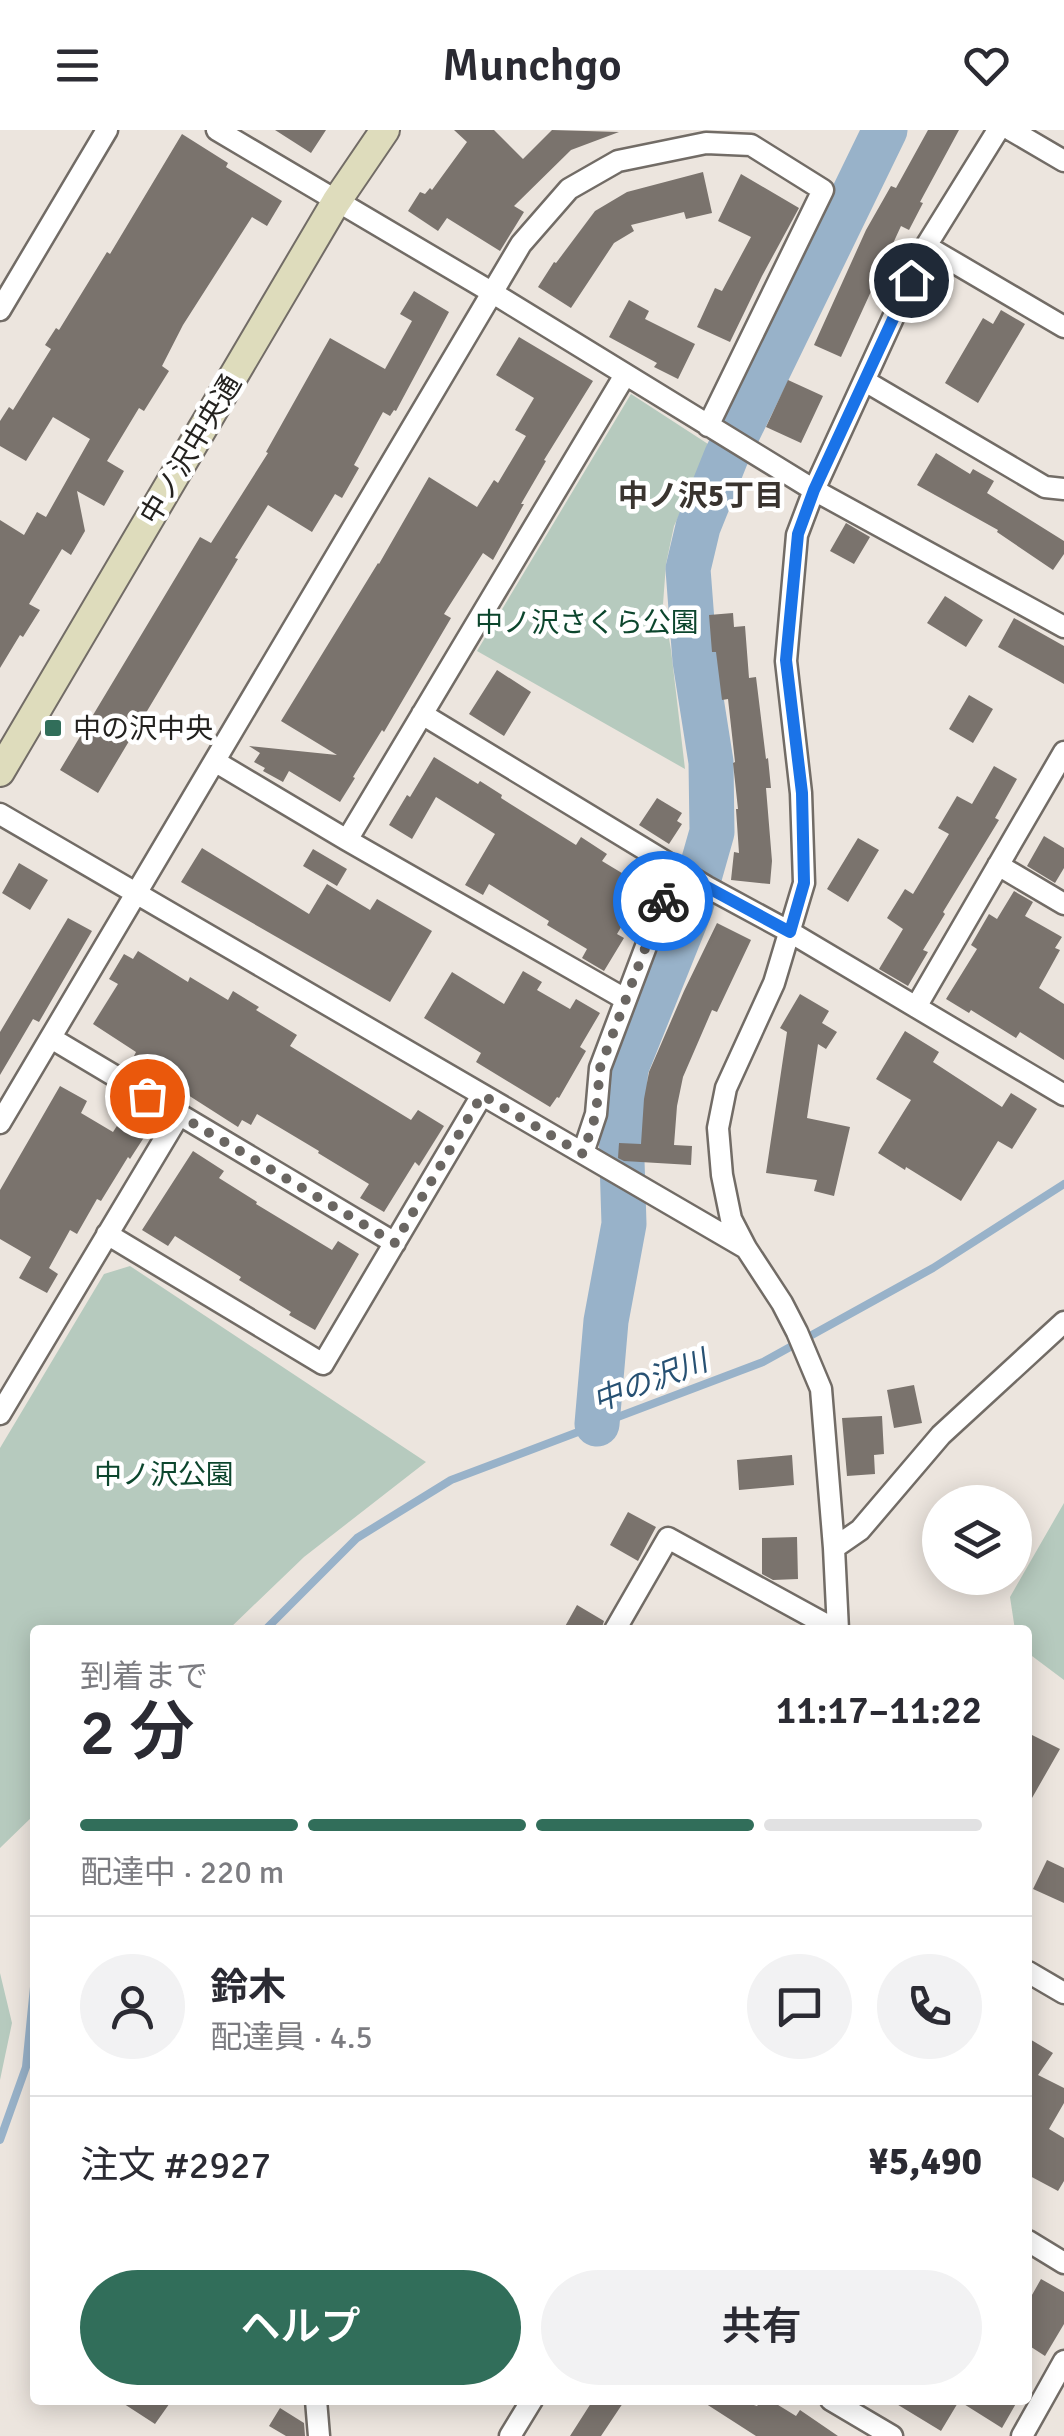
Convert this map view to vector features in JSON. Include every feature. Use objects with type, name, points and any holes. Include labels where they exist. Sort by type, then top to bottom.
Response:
[{"type":"street","points":[[0,310],[107,130]]},
{"type":"street","points":[[217,130],[814,490],[1064,628]]},
{"type":"street","name":"中ノ沢中央通","points":[[0,772],[336,202],[384,130]]},
{"type":"street","points":[[837,1625],[821,1389],[797,1332],[731,1219],[718,1128],[726,1088],[774,983],[804,883],[802,793],[786,660],[798,534],[814,490],[926,246],[998,130]]},
{"type":"street","points":[[1011,130],[1064,161]]},
{"type":"street","points":[[0,1123],[522,244],[569,190],[618,161],[706,142],[750,145],[824,190],[712,429]]},
{"type":"street","points":[[926,246],[1064,327]]},
{"type":"street","points":[[347,840],[625,375]]},
{"type":"street","points":[[865,381],[1045,486],[1064,490]]},
{"type":"street","points":[[422,714],[707,887],[1064,1095]]},
{"type":"street","points":[[916,1007],[1064,752]]},
{"type":"street","points":[[216,762],[625,998]]},
{"type":"street","points":[[0,814],[746,1248]]},
{"type":"street","points":[[998,866],[1064,904]]},
{"type":"street","points":[[591,1158],[600,1068],[625,998],[681,870]]},
{"type":"street","points":[[50,1038],[395,1243]]},
{"type":"street","points":[[107,1234],[324,1364],[482,1095]]},
{"type":"street","points":[[0,1414],[179,1115]]},
{"type":"street","points":[[834,1548],[860,1530],[942,1435],[1064,1322]]},
{"type":"street","points":[[618,1625],[668,1538],[828,1625]]},
{"type":"street","points":[[1032,1974],[1064,1993]]},
{"type":"street","points":[[1032,2243],[1064,2263]]},
{"type":"street","points":[[1022,2436],[1064,2361]]},
{"type":"street","points":[[316,2405],[319,2436]]},
{"type":"street","points":[[510,2436],[529,2405]]},
{"type":"street","points":[[839,2405],[892,2436]]},
{"type":"green space","name":"中ノ沢さくら公園","points":[[631,394],[708,444],[674,526],[663,604],[685,769],[477,651]]},
{"type":"green space","name":"中ノ沢公園","points":[[130,1266],[426,1462],[304,1557],[233,1625],[30,1625],[30,1819],[0,1848],[0,1448],[104,1274]]},
{"type":"green space","points":[[1064,1503],[1064,1680],[1032,1656],[1032,1625],[1014,1625],[1010,1597],[1032,1595],[1032,1559]]},
{"type":"green space","points":[[0,1973],[12,2023],[0,2080]]},
{"type":"building","points":[[275,130],[326,130],[311,153]]},
{"type":"building","points":[[454,130],[494,130],[523,159],[552,130],[619,132],[571,150],[514,206],[524,212],[500,251],[447,218],[438,231],[408,211],[420,192],[432,190],[467,142]]},
{"type":"building","points":[[928,130],[959,130],[909,230],[901,226],[841,357],[814,345],[866,230],[891,186],[896,188]]},
{"type":"building","points":[[182,134],[282,201],[267,226],[252,217],[183,325],[162,366],[169,371],[144,411],[139,408],[107,461],[124,471],[104,506],[77,491],[85,531],[71,555],[62,549],[29,604],[40,610],[0,668],[0,520],[24,535],[37,512],[46,517],[90,439],[53,417],[26,461],[0,446],[0,421],[9,407],[13,410],[51,349],[45,345],[56,328],[59,330],[107,252],[110,254]]},
{"type":"building","points":[[703,172],[712,213],[686,219],[684,212],[631,225],[634,231],[614,243],[571,308],[538,287],[595,211],[627,192]]},
{"type":"building","points":[[741,174],[799,208],[730,342],[697,327],[715,288],[722,291],[751,237],[718,221]]},
{"type":"building","points":[[414,291],[449,312],[396,411],[390,416],[383,412],[354,465],[359,468],[342,498],[335,494],[312,532],[268,505],[98,793],[60,770],[200,537],[211,543],[268,453],[330,338],[385,369],[412,321],[400,314]]},
{"type":"building","points":[[629,300],[649,311],[645,319],[695,344],[678,379],[609,337]]},
{"type":"building","points":[[1001,310],[1025,324],[978,403],[945,383],[983,318],[993,324]]},
{"type":"building","points":[[519,337],[593,381],[544,460],[493,560],[483,553],[444,614],[451,618],[340,802],[289,771],[283,782],[263,771],[265,768],[254,762],[260,753],[249,746],[337,755],[281,721],[429,477],[477,507],[494,480],[498,483],[526,436],[515,430],[534,398],[496,375]]},
{"type":"building","points":[[788,380],[823,396],[801,443],[766,427]]},
{"type":"building","points":[[936,453],[970,474],[973,469],[994,481],[987,493],[1064,541],[1064,554],[1053,570],[998,530],[917,485]]},
{"type":"building","points":[[846,523],[870,537],[854,564],[830,551]]},
{"type":"building","points":[[945,596],[983,620],[966,647],[927,623]]},
{"type":"building","points":[[733,613],[734,627],[745,626],[749,678],[756,677],[768,758],[770,884],[731,880],[734,852],[739,853],[735,762],[728,699],[722,700],[709,615]]},
{"type":"building","points":[[1014,618],[1064,646],[1064,684],[998,647]]},
{"type":"building","points":[[497,670],[531,692],[504,736],[469,714]]},
{"type":"building","points":[[969,695],[993,709],[973,743],[949,729]]},
{"type":"building","points":[[434,757],[478,784],[480,781],[576,845],[581,837],[607,854],[602,861],[645,887],[617,934],[624,938],[604,971],[582,958],[587,949],[547,925],[549,921],[489,884],[483,895],[465,885],[495,834],[436,797],[412,839],[389,825]]},
{"type":"building","points":[[994,766],[1017,779],[995,818],[999,820],[943,912],[923,950],[928,952],[908,986],[879,969],[903,929],[887,918],[905,889],[913,894],[949,834],[938,828],[957,796],[972,804]]},
{"type":"building","points":[[657,798],[682,813],[677,821],[682,824],[669,844],[639,825]]},
{"type":"building","points":[[1044,836],[1064,848],[1064,868],[1055,883],[1027,866]]},
{"type":"building","points":[[858,838],[879,850],[848,902],[827,889]]},
{"type":"building","points":[[202,848],[309,914],[327,884],[370,910],[377,899],[432,931],[390,1002],[181,882]]},
{"type":"building","points":[[313,849],[347,869],[337,886],[303,866]]},
{"type":"building","points":[[19,863],[48,880],[30,910],[2,893]]},
{"type":"building","points":[[1014,891],[1033,902],[1025,916],[1062,937],[1055,948],[1060,950],[1039,988],[1064,1004],[1064,1060],[1020,1032],[1016,1038],[946,999],[977,949],[971,945],[989,914],[997,919]]},
{"type":"building","points":[[68,918],[92,931],[39,1022],[33,1019],[0,1075],[0,1032]]},
{"type":"building","points":[[717,923],[751,940],[717,1012],[712,1010],[683,1077],[674,1145],[692,1146],[691,1165],[624,1161],[618,1158],[619,1143],[641,1144],[649,1072]]},
{"type":"building","points":[[138,951],[188,982],[190,977],[228,1000],[233,991],[297,1035],[290,1046],[411,1120],[418,1110],[444,1126],[419,1166],[415,1162],[384,1212],[360,1198],[369,1184],[319,1151],[257,1114],[251,1125],[242,1120],[238,1127],[177,1088],[178,1085],[134,1056],[136,1052],[93,1024],[118,984],[109,979],[124,954],[133,959]]},
{"type":"building","points":[[523,971],[542,982],[537,990],[570,1009],[576,999],[600,1013],[580,1047],[586,1051],[550,1107],[476,1062],[481,1053],[424,1018],[452,972],[504,1004]]},
{"type":"building","points":[[800,994],[829,1011],[822,1023],[837,1032],[826,1049],[818,1044],[807,1118],[850,1127],[834,1196],[814,1191],[817,1180],[766,1173],[787,1032],[780,1028]]},
{"type":"building","points":[[905,1031],[939,1052],[933,1062],[1002,1107],[1011,1093],[1037,1109],[1012,1149],[998,1141],[961,1201],[878,1153],[911,1100],[876,1079]]},
{"type":"building","points":[[60,1086],[87,1101],[81,1113],[113,1132],[128,1109],[152,1125],[101,1201],[97,1199],[77,1234],[70,1230],[49,1268],[58,1274],[47,1293],[19,1278],[31,1257],[0,1239],[0,1190]]},
{"type":"building","points":[[193,1151],[224,1171],[219,1178],[256,1204],[332,1250],[338,1241],[359,1254],[315,1330],[175,1236],[168,1246],[142,1230]]},
{"type":"building","points":[[914,1385],[922,1423],[894,1428],[887,1390]]},
{"type":"building","points":[[882,1416],[884,1454],[874,1455],[875,1474],[847,1476],[842,1418]]},
{"type":"building","points":[[792,1455],[794,1485],[739,1490],[737,1460]]},
{"type":"building","points":[[628,1512],[656,1527],[638,1561],[610,1545]]},
{"type":"building","points":[[797,1537],[798,1579],[773,1580],[762,1574],[762,1538]]},
{"type":"building","points":[[577,1605],[604,1621],[603,1625],[566,1625]]},
{"type":"building","points":[[1032,1735],[1060,1749],[1032,1798]]},
{"type":"building","points":[[1047,1860],[1064,1868],[1064,1903],[1033,1889]]},
{"type":"building","points":[[1032,2040],[1053,2053],[1038,2075],[1064,2088],[1064,2103],[1049,2129],[1064,2138],[1064,2181],[1058,2191],[1032,2177]]},
{"type":"building","points":[[1041,2279],[1064,2292],[1064,2324],[1045,2356],[1032,2348],[1032,2295]]},
{"type":"building","points":[[126,2405],[168,2405],[155,2424]]},
{"type":"building","points":[[590,2405],[622,2405],[601,2436],[570,2436]]},
{"type":"building","points":[[708,2405],[778,2405],[796,2416],[800,2410],[838,2436],[756,2436]]},
{"type":"building","points":[[898,2405],[957,2405],[941,2431]]},
{"type":"building","points":[[965,2405],[1015,2405],[1002,2428]]},
{"type":"building","points":[[280,2408],[304,2423],[305,2436],[286,2436],[269,2426]]},
{"type":"waterway","points":[[597,1424],[606,1321],[624,1224],[621,1129],[626,1068],[691,906],[712,832],[711,762],[695,661],[688,569],[698,527],[726,457],[885,130]]},
{"type":"waterway","name":"中の沢川","points":[[270,1625],[357,1538],[451,1480],[763,1362],[933,1268],[1064,1184]]},
{"type":"waterway","name":"中の沢川","points":[[0,2140],[26,2067],[30,2027]]},
{"type":"way so far","points":[[147,1096],[395,1243],[482,1095],[583,1154],[596,1114],[600,1068],[663,901]]},
{"type":"place","name":"中の沢中央","points":[[53,728]]},
{"type":"district","name":"中ノ沢5丁目","points":[[701,496]]},
{"type":"route","points":[[663,901],[676,867],[790,932],[804,883],[802,793],[786,660],[798,534],[814,490],[911,280]]}]
